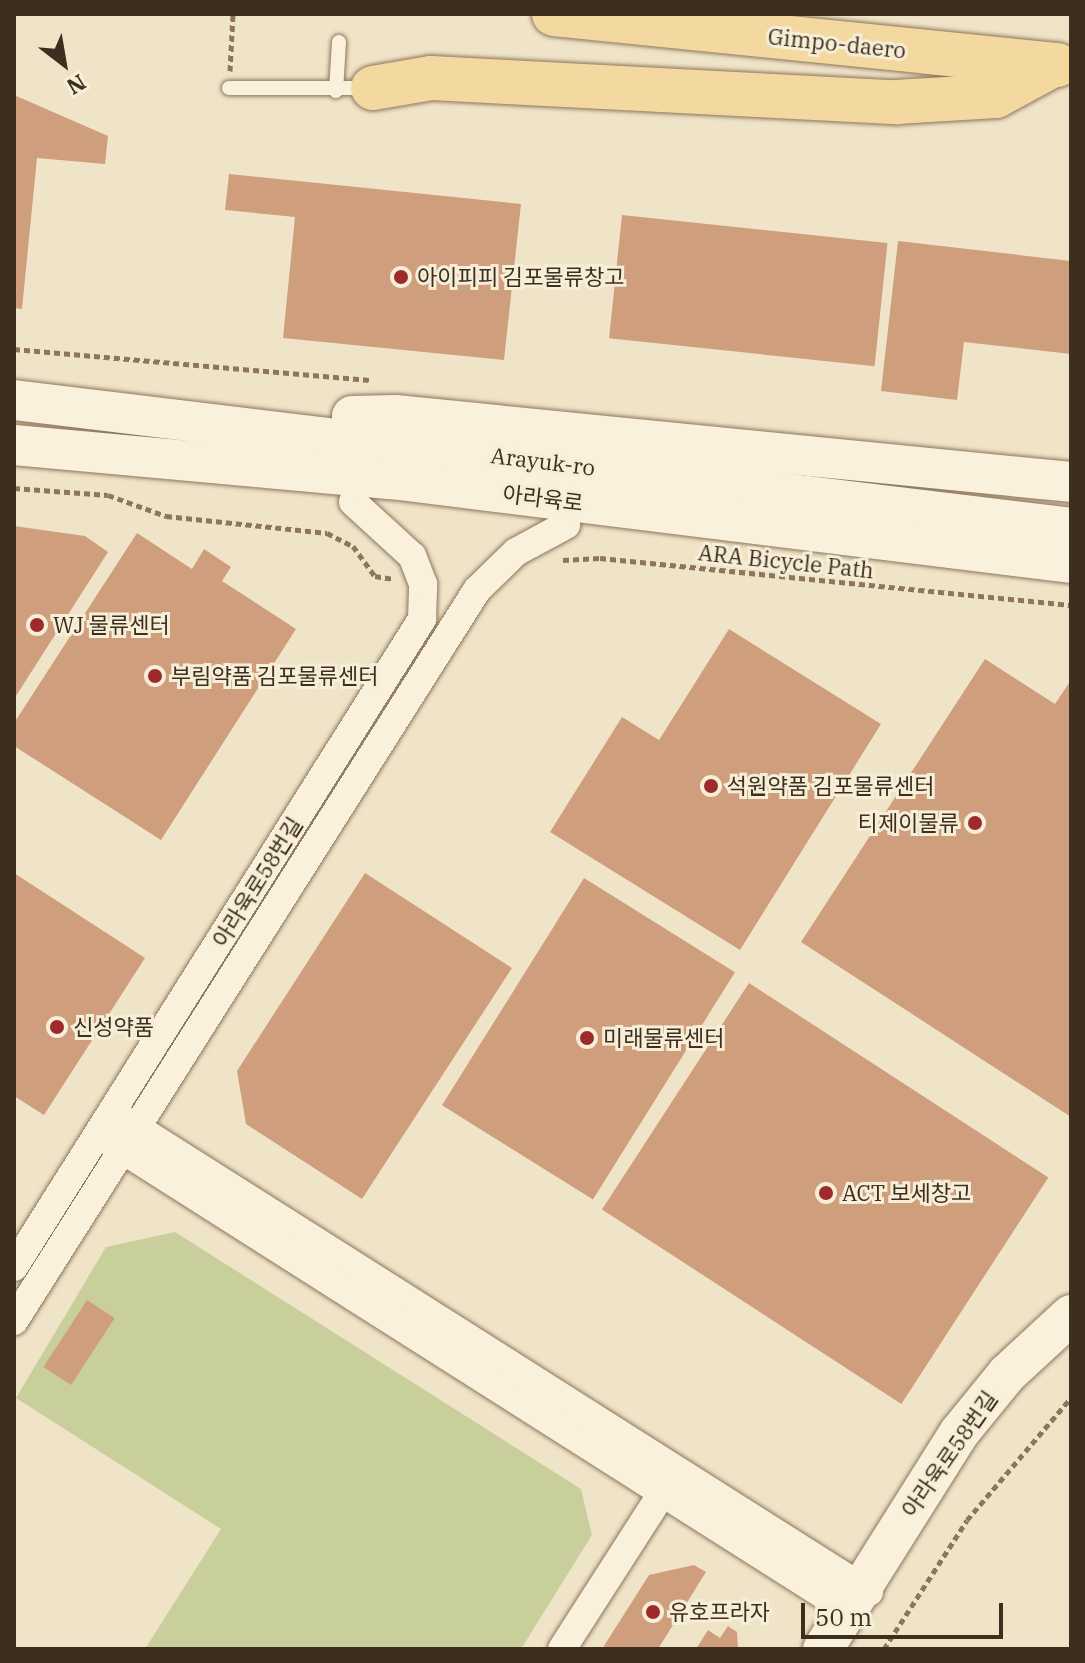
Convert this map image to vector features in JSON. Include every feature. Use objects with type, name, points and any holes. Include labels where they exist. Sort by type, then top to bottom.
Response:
[{"type":"main road","name":"Gimpo-daero","points":[[554,14],[1062,66]]},
{"type":"main road","points":[[354,90],[431,78],[896,102],[996,96],[1062,66]]},
{"type":"street","name":"Arayuk-ro","points":[[14,400],[216,421],[1071,528]]},
{"type":"street","points":[[216,421],[395,415],[1071,482]]},
{"type":"street","name":"아라육로","points":[[14,445],[204,466],[391,479],[1071,563]]},
{"type":"street","points":[[204,466],[353,502],[566,525],[1071,588]]},
{"type":"street","name":"아라육로58번길","points":[[14,1267],[118,1131],[422,619],[423,584],[412,556],[353,502]]},
{"type":"street","points":[[14,1321],[118,1131],[477,590],[516,552],[566,525]]},
{"type":"street","points":[[118,1131],[662,1493],[859,1596]]},
{"type":"street","points":[[118,1131],[859,1596]]},
{"type":"street","name":"아라육로58번길","points":[[859,1596],[976,1412],[1007,1374],[1071,1315]]},
{"type":"street","name":"아라육로58번길","points":[[823,1649],[959,1457],[1010,1396],[1071,1336]]},
{"type":"street","points":[[562,1649],[662,1493]]},
{"type":"lane","points":[[229,88],[354,90],[339,42]]},
{"type":"path","points":[[229,88],[233,14]]},
{"type":"path","points":[[14,488],[108,495],[166,516],[327,533],[353,546],[375,576]]},
{"type":"path","name":"ARA Bicycle Path","points":[[553,562],[600,558],[1071,605]]},
{"type":"path","points":[[884,1649],[967,1520],[1071,1398]]},
{"type":"green space","points":[[175,1232],[581,1489],[592,1535],[521,1649],[145,1649],[221,1529],[16,1398],[106,1247]]},
{"type":"building","points":[[14,95],[108,136],[105,164],[37,158],[22,309],[14,308]]},
{"type":"building","name":"아이피피 김포물류창고","points":[[229,174],[521,204],[504,360],[283,338],[295,217],[225,210]]},
{"type":"building","points":[[622,215],[888,243],[875,366],[609,338]]},
{"type":"building","points":[[898,241],[1071,261],[1071,354],[964,342],[957,400],[881,391]]},
{"type":"building","name":"WJ 물류센터","points":[[14,526],[85,536],[108,552],[14,699]]},
{"type":"building","name":"부림약품 김포물류센터","points":[[137,533],[192,569],[204,549],[231,567],[222,581],[296,629],[161,840],[14,746],[14,723]]},
{"type":"building","name":"석원약품 김포물류센터","points":[[729,629],[881,724],[740,950],[550,832],[622,717],[659,740]]},
{"type":"building","name":"티제이물류","points":[[985,659],[1055,704],[1071,680],[1071,1117],[801,942]]},
{"type":"building","name":"신성약품","points":[[14,873],[145,958],[44,1115],[14,1096]]},
{"type":"building","points":[[365,873],[512,968],[362,1199],[246,1124],[237,1071]]},
{"type":"building","name":"미래물류센터","points":[[584,878],[735,972],[593,1200],[442,1105]]},
{"type":"building","name":"ACT 보세창고","points":[[749,983],[1048,1177],[901,1404],[602,1209]]},
{"type":"building","points":[[87,1300],[115,1318],[71,1385],[43,1367]]},
{"type":"building","name":"유호프라자","points":[[694,1565],[706,1572],[658,1649],[602,1649],[649,1575]]},
{"type":"building","points":[[728,1626],[737,1632],[738,1649],[696,1649],[708,1630],[720,1638]]},
{"type":"place","name":"아이피피 김포물류창고","points":[[401,277]]},
{"type":"place","name":"WJ 물류센터","points":[[37,625]]},
{"type":"place","name":"부림약품 김포물류센터","points":[[155,676]]},
{"type":"place","name":"석원약품 김포물류센터","points":[[711,786]]},
{"type":"place","name":"티제이물류","points":[[975,823]]},
{"type":"place","name":"신성약품","points":[[57,1027]]},
{"type":"place","name":"미래물류센터","points":[[587,1038]]},
{"type":"place","name":"ACT 보세창고","points":[[826,1193]]},
{"type":"place","name":"유호프라자","points":[[653,1612]]}]
